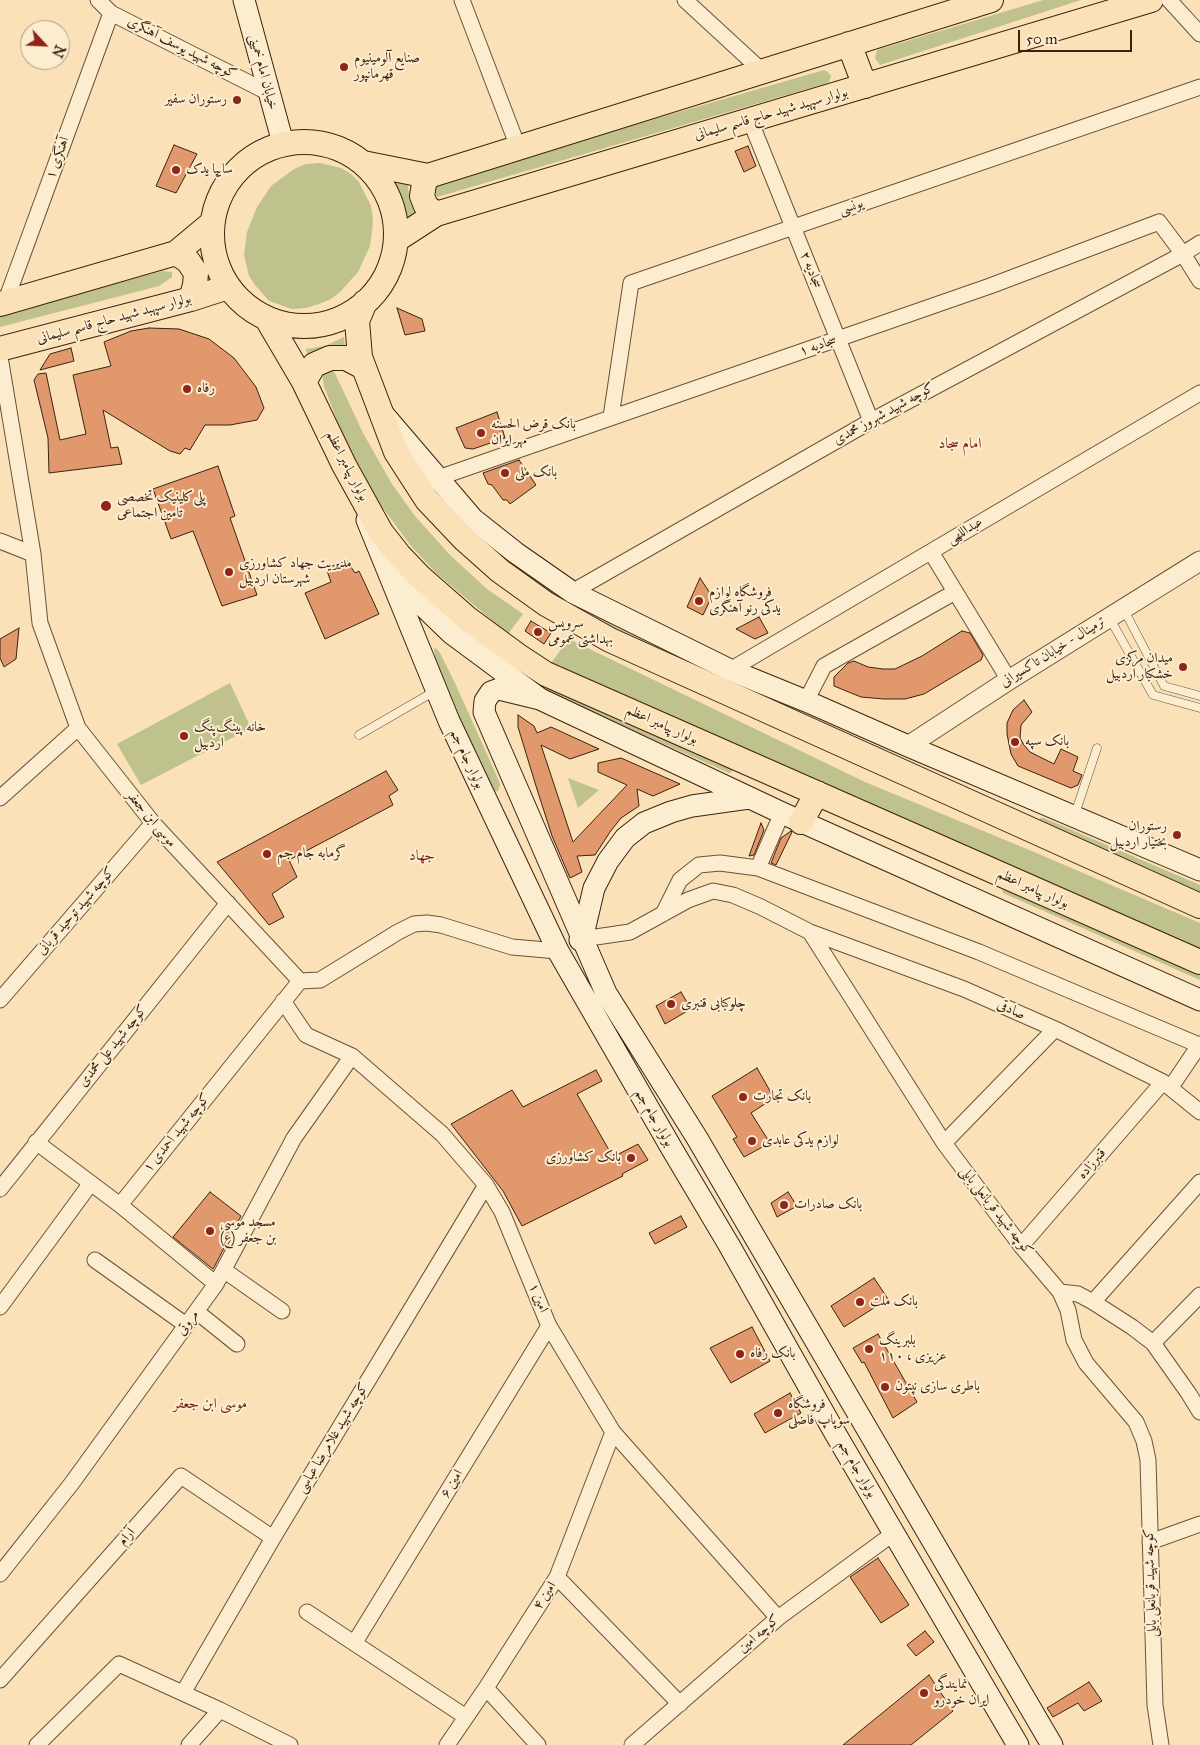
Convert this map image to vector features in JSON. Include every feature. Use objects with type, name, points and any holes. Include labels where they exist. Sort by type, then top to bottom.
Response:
[{"type":"main road","name":"خیابان امام خمینی","points":[[244,0],[283,144]]},
{"type":"main road","points":[[364,163],[382,185],[394,212],[396,240],[391,263],[381,284],[365,302],[344,317],[318,325],[292,325],[267,319],[245,305],[228,286],[218,267],[212,245],[212,223],[220,196],[235,172],[257,154],[283,144],[312,142],[339,148],[364,163],[428,176],[849,44],[951,6],[991,0]]},
{"type":"main road","name":"بولوار سپهبد شهید حاج قاسم سلیمانی","points":[[396,240],[436,214],[1152,0]]},
{"type":"main road","points":[[849,44],[865,86]]},
{"type":"main road","points":[[428,176],[424,184],[422,196],[426,206],[436,214]]},
{"type":"main road","points":[[2,303],[176,253],[212,223]]},
{"type":"main road","points":[[176,253],[188,261],[196,272],[196,285],[191,299]]},
{"type":"main road","name":"بولوار سپهبد شهید حاج قاسم سلیمانی","points":[[0,349],[191,299],[228,286]]},
{"type":"main road","points":[[365,302],[357,321],[360,357],[396,452],[427,500],[464,539],[500,571],[546,604],[610,640],[1200,906]]},
{"type":"main road","name":"بولوار پیامبر اعظم","points":[[267,319],[304,382],[344,464],[381,532],[420,577],[468,618],[517,655],[546,674],[1200,962]]},
{"type":"main road","points":[[304,382],[314,365],[330,358],[346,358],[363,367]]},
{"type":"main road","points":[[380,410],[473,519],[516,553],[572,592],[730,670],[1200,870]]},
{"type":"main road","name":"بولوار جام جم","points":[[344,464],[436,690],[558,951],[1018,1745]]},
{"type":"main road","name":"بولوار پیامبر اعظم","points":[[388,572],[451,634],[540,699],[792,818],[1200,1000]]},
{"type":"main road","name":"بولوار جام جم","points":[[540,699],[499,689],[491,692],[485,701],[484,712],[606,993],[754,1234],[1052,1745]]},
{"type":"main road","points":[[792,818],[817,793]]},
{"type":"main road","points":[[558,951],[582,939],[594,888],[608,861],[625,838],[644,823],[671,812],[692,806],[749,798]]},
{"type":"main road","points":[[493,814],[522,801]]},
{"type":"main road","points":[[672,1149],[696,1138]]},
{"type":"main road","points":[[729,1245],[754,1234]]},
{"type":"street","name":"کوچه شهید یوسف آهنگری","points":[[98,0],[111,13],[269,92]]},
{"type":"street","points":[[462,0],[518,147]]},
{"type":"street","points":[[685,0],[762,71]]},
{"type":"street","points":[[1169,0],[1200,34]]},
{"type":"street","name":"آهنگری ۱","points":[[2,303],[111,13]]},
{"type":"street","name":"یونسی","points":[[611,417],[631,283],[1200,87]]},
{"type":"street","name":"سجادیه ۲","points":[[750,120],[871,420]]},
{"type":"street","name":"سجادیه ۱","points":[[438,478],[990,286],[1159,222],[1183,254]]},
{"type":"street","name":"کوچه شهید شهروز محمدی","points":[[572,592],[871,420],[1183,254],[1200,243]]},
{"type":"street","points":[[1183,254],[1200,281]]},
{"type":"street","name":"موسی ابن جعفر","points":[[0,357],[33,554],[40,623],[78,728],[153,823],[300,981]]},
{"type":"street","name":"عبداللهی","points":[[730,670],[1200,392]]},
{"type":"street","points":[[0,540],[33,554]]},
{"type":"street","points":[[931,552],[1009,680]]},
{"type":"street","name":"ترمینال - خیابان تاکسیرانی","points":[[908,746],[1009,680],[1200,561]]},
{"type":"street","points":[[806,701],[824,666],[955,592]]},
{"type":"street","points":[[0,798],[78,728]]},
{"type":"street","points":[[758,868],[792,818]]},
{"type":"street","name":"کوچه شهید توحید قربانی","points":[[0,1000],[153,823]]},
{"type":"street","points":[[663,914],[680,880],[699,865],[720,863],[758,868],[979,952],[1200,1045]]},
{"type":"street","name":"کوچه شهید قربانعلی بابلی","points":[[582,939],[630,932],[688,900],[713,891],[733,895],[761,906],[810,932],[944,1143],[1021,1246],[1060,1292],[1068,1310],[1074,1340],[1086,1363],[1136,1422],[1144,1441],[1148,1460],[1154,1705],[1162,1745]]},
{"type":"street","name":"کوچه شهید علی محمدی","points":[[0,1189],[228,903]]},
{"type":"street","points":[[300,981],[320,980],[414,924],[442,925],[512,947],[558,951]]},
{"type":"street","name":"صادقی","points":[[810,932],[964,989],[1169,1081],[1200,1112]]},
{"type":"street","name":"کوچه شهید احمدی ۱","points":[[120,1204],[300,981]]},
{"type":"street","name":"امین ۱","points":[[283,1001],[306,1035],[352,1056],[442,1134],[486,1185],[502,1212],[549,1326],[613,1432],[778,1618]]},
{"type":"street","points":[[944,1143],[1055,1029]]},
{"type":"street","name":"قنبرزاده","points":[[1021,1246],[1200,1045]]},
{"type":"street","name":"مروتی","points":[[0,1574],[72,1483],[197,1312],[225,1270],[294,1138],[352,1056]]},
{"type":"street","points":[[36,1142],[120,1204],[216,1284]]},
{"type":"street","points":[[1093,1302],[1200,1182]]},
{"type":"street","points":[[0,1307],[91,1183]]},
{"type":"street","name":"کوچه شهید غلامرضا عباسی","points":[[184,1693],[272,1538],[486,1185]]},
{"type":"street","points":[[94,1260],[186,1325]]},
{"type":"street","points":[[225,1270],[282,1311]]},
{"type":"street","points":[[1060,1292],[1078,1294],[1093,1302],[1132,1327],[1153,1344],[1195,1389],[1200,1412]]},
{"type":"street","points":[[1153,1344],[1200,1295]]},
{"type":"street","points":[[197,1312],[237,1344]]},
{"type":"street","name":"امین ۶","points":[[355,1642],[549,1326]]},
{"type":"street","name":"امین ۴","points":[[447,1745],[557,1577],[613,1432]]},
{"type":"street","name":"آرام","points":[[0,1680],[181,1476],[272,1538]]},
{"type":"street","points":[[1150,1542],[1200,1524]]},
{"type":"street","name":"کوچه امین","points":[[641,1742],[680,1704],[778,1618],[894,1533]]},
{"type":"street","points":[[557,1577],[680,1704]]},
{"type":"street","points":[[308,1612],[466,1717]]},
{"type":"street","points":[[37,1745],[118,1664],[184,1693],[290,1745]]},
{"type":"street","points":[[486,1688],[538,1745]]},
{"type":"street","points":[[189,1745],[220,1710]]},
{"type":"lane","points":[[1116,613],[1164,686],[1200,696]]},
{"type":"lane","points":[[1116,613],[1153,695],[1200,708]]},
{"type":"lane","points":[[359,735],[436,690]]},
{"type":"lane","points":[[1074,816],[1097,748]]},
{"type":"green space","points":[[1043,0],[1081,0],[880,65],[875,58],[877,50]]},
{"type":"green space","points":[[824,70],[831,76],[829,82],[824,84],[437,197],[433,187],[441,182],[510,161]]},
{"type":"green space","points":[[320,163],[341,168],[359,182],[371,206],[373,219],[370,246],[358,272],[340,292],[331,299],[319,304],[306,308],[292,309],[269,301],[249,276],[244,255],[247,232],[257,207],[271,186],[294,169],[306,164]]},
{"type":"green space","points":[[389,179],[408,180],[411,203],[418,215],[406,220],[397,188]]},
{"type":"green space","points":[[162,271],[172,272],[172,277],[159,286],[0,327],[0,316]]},
{"type":"green space","points":[[344,337],[345,349],[308,359],[306,349],[325,346]]},
{"type":"green space","points":[[333,369],[363,433],[392,484],[415,516],[450,555],[487,589],[523,614],[508,634],[435,572],[411,546],[374,496],[346,444],[324,386],[322,373]]},
{"type":"green space","points":[[440,499],[489,543],[543,585],[594,615],[648,638],[813,718],[817,723],[612,630],[540,590],[486,547]]},
{"type":"green space","points":[[569,639],[865,782],[1200,923],[1200,949],[551,663]]},
{"type":"green space","points":[[434,648],[440,653],[455,683],[499,781],[498,791],[491,792],[484,781],[435,660]]},
{"type":"green space","points":[[497,655],[527,676],[731,766],[733,771],[729,773],[525,682]]},
{"type":"green space","name":"خانه پینگ‌پنگ اردبیل","points":[[230,683],[251,728],[141,785],[117,744]]},
{"type":"green space","points":[[568,778],[599,790],[578,808]]},
{"type":"green space","points":[[1040,818],[1044,818],[1200,885],[1200,892],[1039,821]]},
{"type":"green space","points":[[1004,887],[1200,974],[1200,980],[1003,893],[1002,889]]},
{"type":"building","name":"سایپا یدک","points":[[174,145],[197,154],[176,193],[156,186]]},
{"type":"building","points":[[748,146],[756,166],[744,172],[735,151]]},
{"type":"building","points":[[397,308],[422,319],[425,331],[405,335]]},
{"type":"building","name":"رفاه","points":[[149,328],[179,329],[209,339],[234,358],[256,387],[264,408],[257,420],[230,425],[205,425],[190,450],[185,448],[180,454],[170,451],[103,410],[111,448],[118,447],[122,464],[49,473],[48,438],[34,380],[38,374],[46,373],[60,440],[86,434],[73,375],[111,366],[104,342],[131,331]]},
{"type":"building","points":[[71,348],[74,361],[40,370],[50,354]]},
{"type":"building","name":"بانک قرض الحسنه مهر ایران","points":[[497,412],[505,438],[473,449],[465,448],[456,428]]},
{"type":"building","points":[[519,460],[536,485],[510,504],[507,500],[503,500],[492,485],[488,484],[483,473]]},
{"type":"building","points":[[218,466],[235,516],[230,518],[257,595],[222,606],[193,531],[171,539],[153,489]]},
{"type":"building","points":[[347,561],[355,573],[359,571],[379,614],[325,639],[305,593],[331,582],[326,568]]},
{"type":"building","name":"فروشگاه لوازم یدکی رنو آهنگری","points":[[700,578],[712,596],[703,615],[687,607]]},
{"type":"building","points":[[759,617],[768,633],[755,639],[736,629]]},
{"type":"building","name":"سرویس بهداشتی عمومی","points":[[531,621],[551,633],[544,644],[525,631]]},
{"type":"building","points":[[19,628],[16,659],[4,667],[0,658],[0,639]]},
{"type":"building","points":[[962,631],[970,633],[983,655],[981,660],[924,694],[905,699],[861,697],[834,686],[834,677],[848,663],[854,661],[868,667],[895,669],[922,656]]},
{"type":"building","name":"بانک سپه","points":[[1024,700],[1032,712],[1021,725],[1020,738],[1024,745],[1030,752],[1054,764],[1061,749],[1078,757],[1073,771],[1082,775],[1078,785],[1071,788],[1018,766],[1011,754],[1007,723],[1013,710]]},
{"type":"building","points":[[518,715],[534,726],[537,733],[551,727],[599,749],[570,759],[541,745],[573,842],[627,785],[598,772],[598,763],[621,758],[680,784],[653,796],[637,789],[639,806],[621,818],[595,855],[577,856],[582,872],[570,878],[552,836],[536,786],[518,727]]},
{"type":"building","name":"گرمابه جام جم","points":[[386,771],[398,790],[389,796],[393,805],[289,860],[297,877],[272,894],[284,917],[269,925],[217,862]]},
{"type":"building","points":[[761,823],[764,830],[754,855],[749,856]]},
{"type":"building","points":[[791,831],[776,865],[771,863],[781,838]]},
{"type":"building","points":[[681,992],[691,1009],[665,1024],[656,1006]]},
{"type":"building","name":"بانک تجارت","points":[[757,1068],[774,1098],[751,1113],[770,1143],[744,1157],[733,1139],[737,1137],[712,1096]]},
{"type":"building","points":[[596,1070],[602,1081],[577,1094],[613,1157],[638,1144],[648,1160],[622,1174],[623,1176],[522,1226],[503,1191],[451,1124],[512,1090],[523,1107]]},
{"type":"building","name":"مسجد موسی بن جعفر (ع)","points":[[210,1192],[241,1216],[213,1269],[173,1237]]},
{"type":"building","name":"بانک صادرات","points":[[788,1192],[797,1206],[777,1217],[771,1203]]},
{"type":"building","points":[[681,1216],[687,1227],[655,1244],[649,1233]]},
{"type":"building","name":"بانک ملت","points":[[874,1278],[888,1299],[844,1327],[831,1306]]},
{"type":"building","name":"بانک رفاه","points":[[752,1327],[770,1361],[731,1383],[710,1348]]},
{"type":"building","points":[[878,1334],[917,1402],[893,1418],[864,1362],[862,1363],[853,1348]]},
{"type":"building","name":"فروشگاه سوپاپ فاضلی","points":[[790,1393],[801,1413],[765,1433],[754,1414]]},
{"type":"building","points":[[878,1558],[909,1605],[881,1623],[850,1577]]},
{"type":"building","points":[[925,1631],[934,1642],[916,1656],[907,1645]]},
{"type":"building","name":"نمایندگی ایران خودرو","points":[[929,1675],[953,1711],[911,1745],[843,1745]]},
{"type":"building","points":[[1089,1682],[1102,1701],[1084,1711],[1078,1703],[1053,1717],[1047,1708]]},
{"type":"place","name":"صنایع آلومینیوم قهرمانپور","points":[[344,67]]},
{"type":"place","name":"رستوران سفیر","points":[[237,100]]},
{"type":"place","name":"سایپا یدک","points":[[176,170]]},
{"type":"place","name":"رفاه","points":[[187,389]]},
{"type":"place","name":"بانک قرض الحسنه مهر ایران","points":[[481,433]]},
{"type":"place","name":"بانک ملی","points":[[505,473]]},
{"type":"place","name":"پلی‌کلینیک تخصصی تامین اجتماعی","points":[[106,506]]},
{"type":"place","name":"مدیریت جهاد کشاورزی شهرستان اردبیل","points":[[229,572]]},
{"type":"place","name":"فروشگاه لوازم یدکی رنو آهنگری","points":[[699,601]]},
{"type":"place","name":"سرویس بهداشتی عمومی","points":[[538,632]]},
{"type":"place","name":"میدان مرکزی خشکبار اردبیل","points":[[1183,667]]},
{"type":"place","name":"خانه پینگ‌پنگ اردبیل","points":[[184,736]]},
{"type":"place","name":"بانک سپه","points":[[1015,742]]},
{"type":"place","name":"رستوران بختیار اردبیل","points":[[1177,835]]},
{"type":"place","name":"گرمابه جام جم","points":[[267,854]]},
{"type":"place","name":"چلوکبابی قنبری","points":[[671,1004]]},
{"type":"place","name":"بانک تجارت","points":[[743,1097]]},
{"type":"place","name":"لوازم یدکی عابدی","points":[[752,1141]]},
{"type":"place","name":"بانک کشاورزی","points":[[631,1158]]},
{"type":"place","name":"بانک صادرات","points":[[784,1205]]},
{"type":"place","name":"مسجد موسی بن جعفر (ع)","points":[[210,1231]]},
{"type":"place","name":"بانک ملت","points":[[860,1302]]},
{"type":"place","name":"بلبرینگ ۱۱۰ ، عزیزی","points":[[869,1349]]},
{"type":"place","name":"بانک رفاه","points":[[740,1354]]},
{"type":"place","name":"باطری سازی نپتون","points":[[885,1387]]},
{"type":"place","name":"فروشگاه سوپاپ فاضلی","points":[[778,1413]]},
{"type":"place","name":"نمایندگی ایران خودرو","points":[[924,1693]]},
{"type":"district","name":"امام سجاد","points":[[960,444]]},
{"type":"district","name":"جهاد","points":[[422,856]]},
{"type":"district","name":"موسی ابن جعفر","points":[[210,1404]]}]
